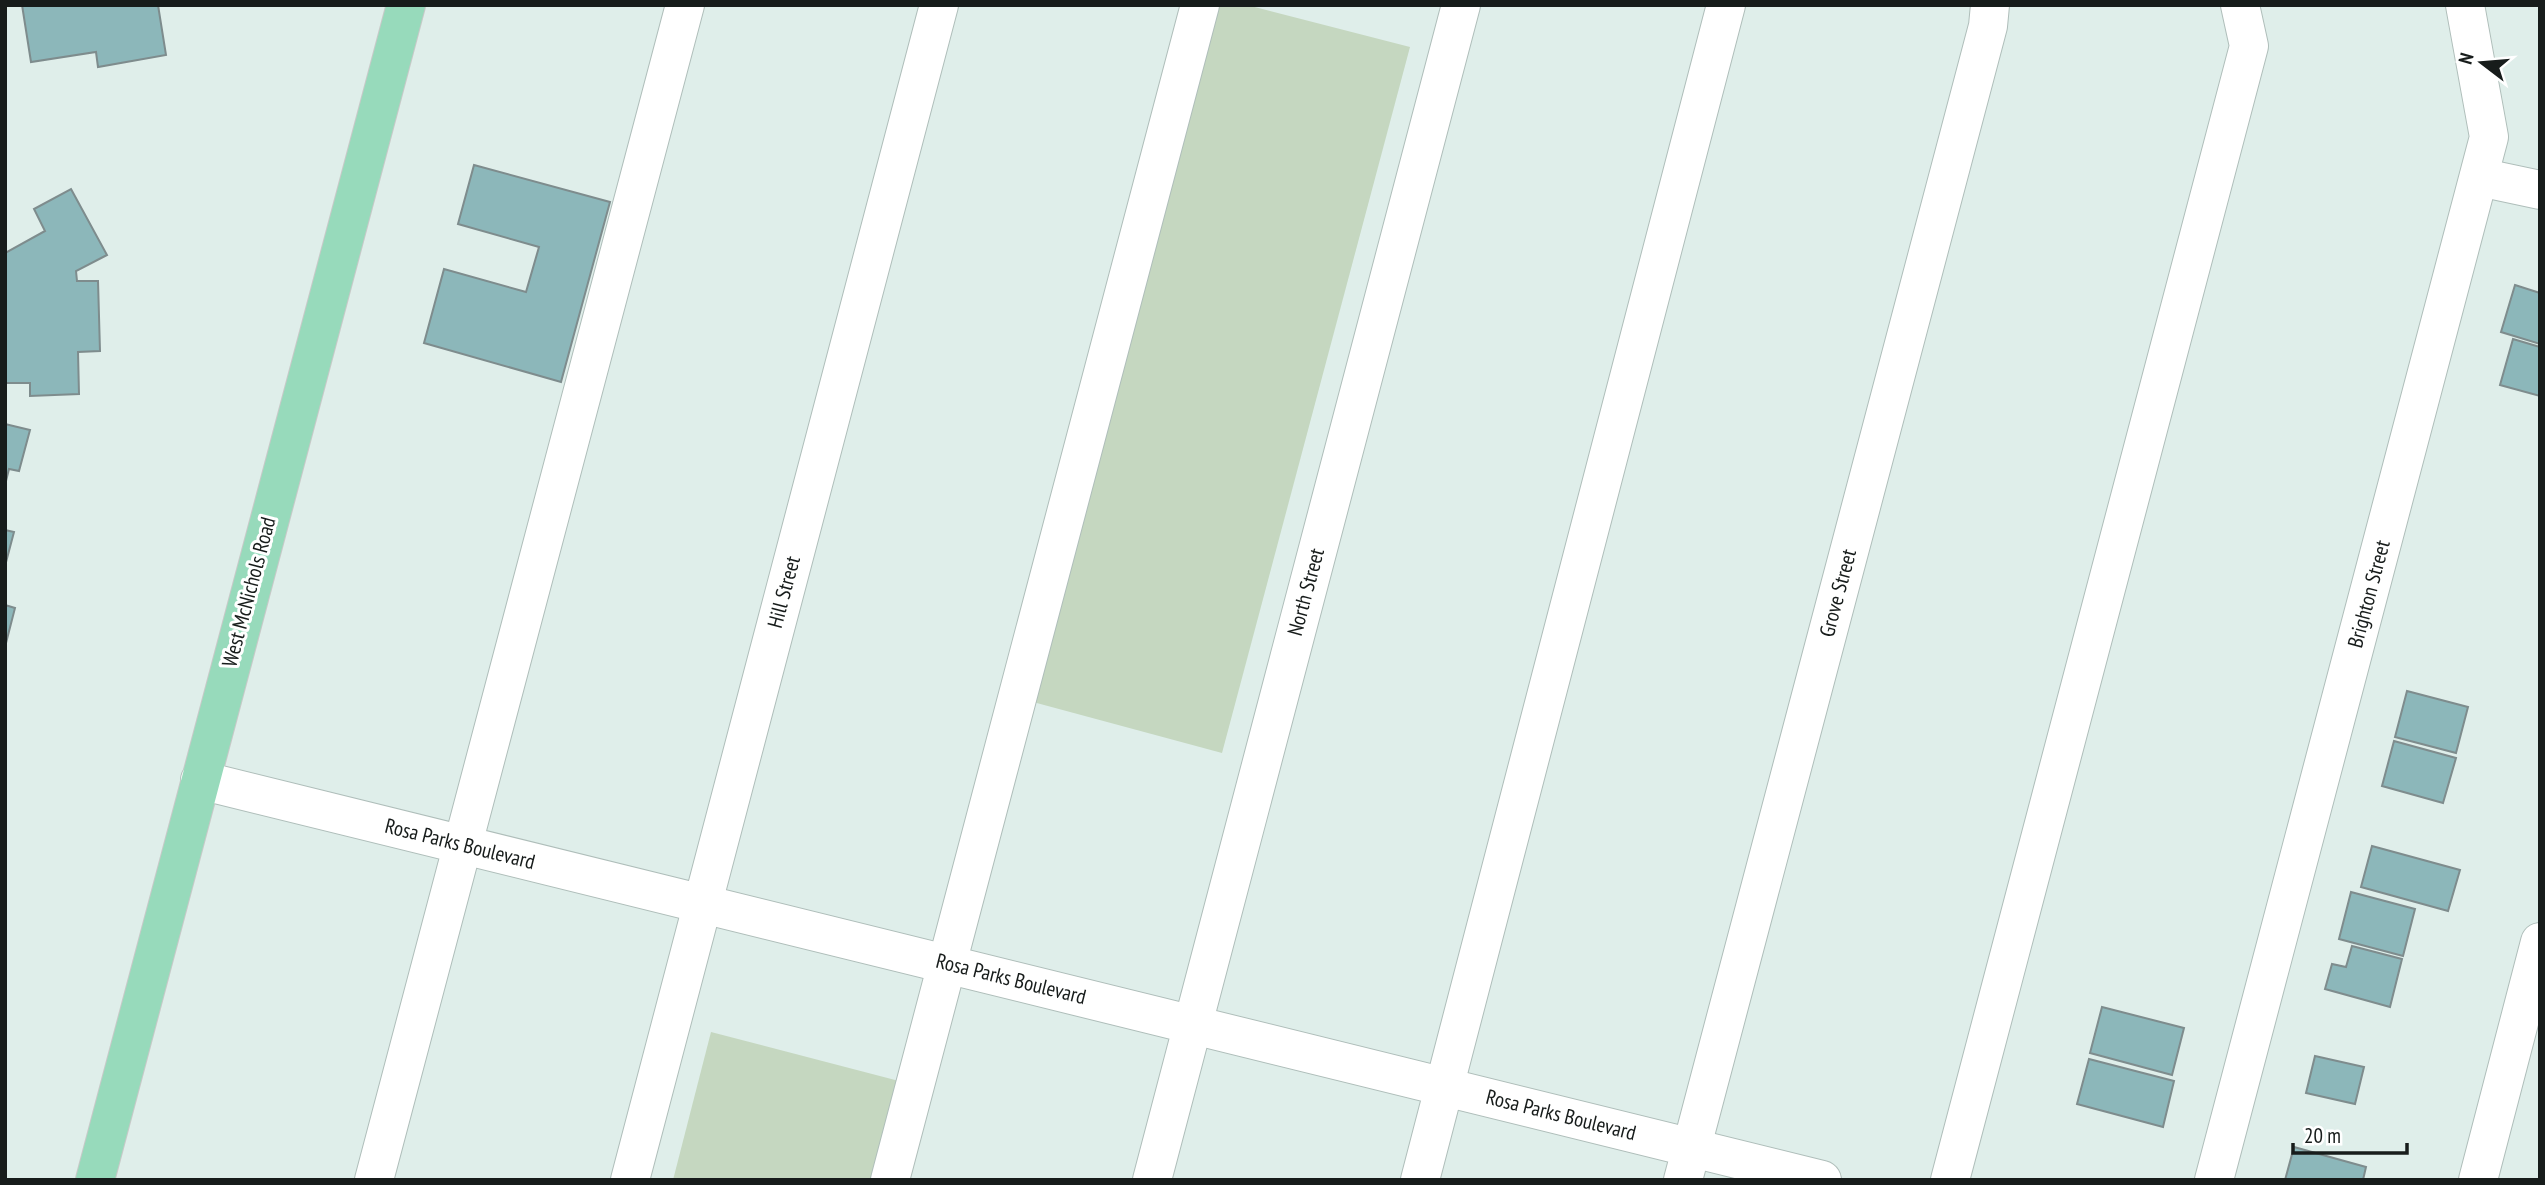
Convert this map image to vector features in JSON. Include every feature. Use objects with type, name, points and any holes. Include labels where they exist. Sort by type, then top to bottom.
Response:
[{"type":"main road","name":"West McNichols Road","points":[[95,1180],[406,5]]},
{"type":"street","points":[[374,1180],[685,5]]},
{"type":"street","name":"Hill Street","points":[[630,1180],[939,5]]},
{"type":"street","points":[[890,1180],[1200,5]]},
{"type":"street","name":"North Street","points":[[1152,1180],[1461,5]]},
{"type":"street","points":[[1420,1180],[1726,5]]},
{"type":"street","name":"Grove Street","points":[[1687,1164],[1981,53],[1990,5]]},
{"type":"street","points":[[1950,1180],[2249,46],[2240,5]]},
{"type":"street","name":"Brighton Street","points":[[2214,1180],[2489,137],[2465,5]]},
{"type":"street","points":[[2479,177],[2540,190]]},
{"type":"street","name":"Rosa Parks Boulevard","points":[[200,780],[1445,1085],[1687,1164],[1822,1180]]},
{"type":"street","points":[[2478,1180],[2540,942]]},
{"type":"green space","points":[[1213,5],[1247,5],[1410,47],[1222,753],[1033,702]]},
{"type":"green space","points":[[711,1032],[899,1081],[874,1180],[673,1180]]},
{"type":"building","points":[[22,5],[158,5],[166,55],[98,67],[96,52],[31,62]]},
{"type":"building","points":[[474,165],[610,202],[561,382],[424,343],[444,269],[526,292],[539,247],[458,224]]},
{"type":"building","points":[[71,189],[107,255],[76,271],[77,281],[98,281],[100,351],[78,352],[79,394],[30,396],[30,383],[5,383],[5,253],[45,231],[34,209]]},
{"type":"building","points":[[2515,285],[2540,293],[2540,344],[2501,332]]},
{"type":"building","points":[[2513,339],[2540,347],[2540,396],[2500,385]]},
{"type":"building","points":[[5,424],[30,430],[19,471],[9,469],[5,485]]},
{"type":"building","points":[[5,530],[14,532],[5,566]]},
{"type":"building","points":[[5,605],[15,608],[5,647]]},
{"type":"building","points":[[2407,691],[2468,707],[2456,753],[2395,737]]},
{"type":"building","points":[[2394,741],[2456,758],[2443,803],[2382,786]]},
{"type":"building","points":[[2372,846],[2460,870],[2448,911],[2361,887]]},
{"type":"building","points":[[2351,892],[2415,909],[2403,956],[2339,939]]},
{"type":"building","points":[[2352,946],[2402,959],[2390,1007],[2325,989],[2332,964],[2346,967]]},
{"type":"building","points":[[2102,1007],[2184,1028],[2172,1075],[2090,1053]]},
{"type":"building","points":[[2315,1056],[2364,1067],[2355,1104],[2306,1093]]},
{"type":"building","points":[[2089,1059],[2174,1081],[2163,1127],[2077,1104]]},
{"type":"building","points":[[2294,1147],[2366,1167],[2363,1180],[2285,1180]]}]
